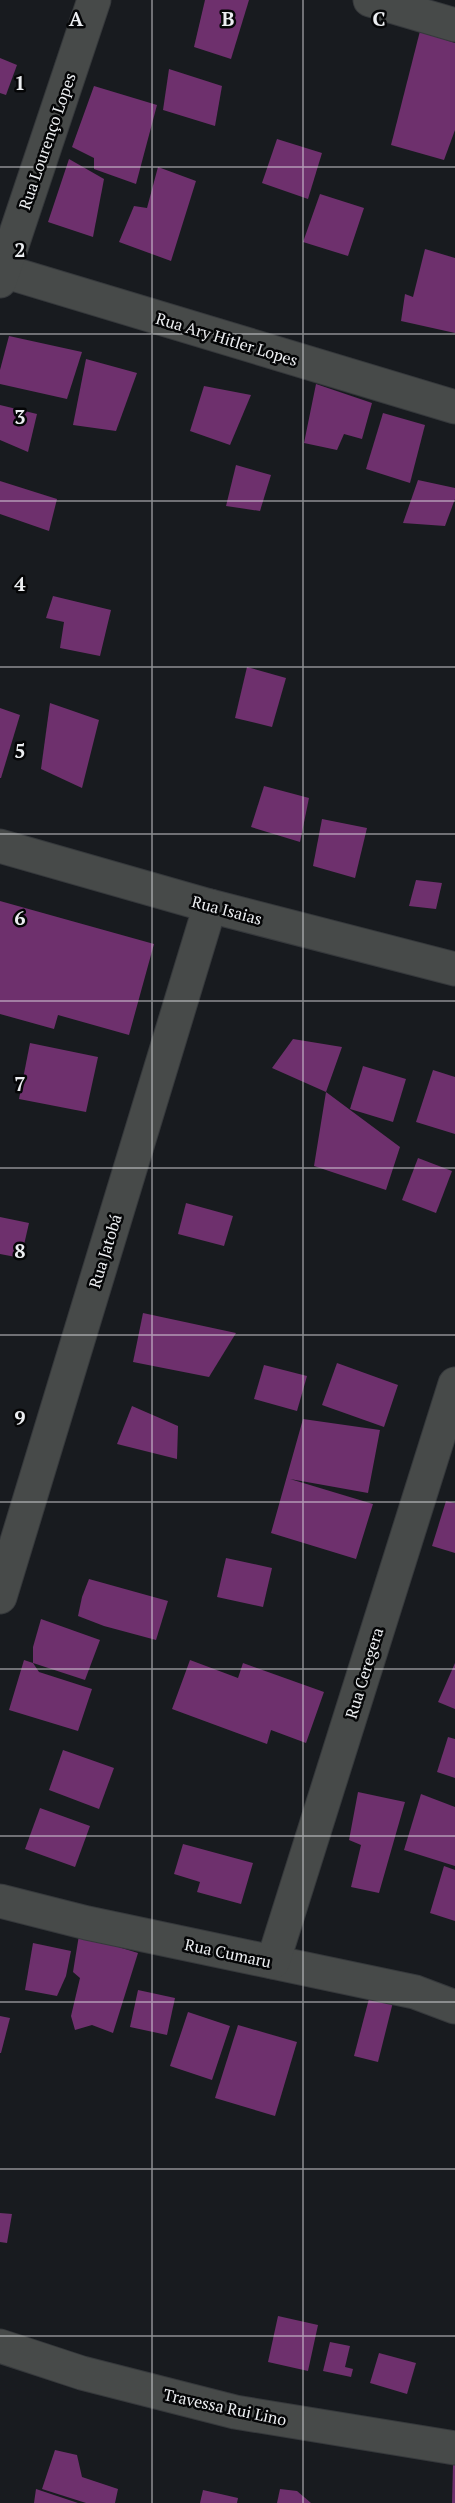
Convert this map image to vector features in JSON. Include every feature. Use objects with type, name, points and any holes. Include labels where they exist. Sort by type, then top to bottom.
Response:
[{"type":"street","name":"Rua Lourenço Lopes","points":[[1,274],[94,0]]},
{"type":"street","points":[[370,0],[455,25]]},
{"type":"street","name":"Rua Ary Hitler Lopes","points":[[1,274],[455,407]]},
{"type":"street","name":"Rua Isaias","points":[[0,846],[210,906],[455,969]]},
{"type":"street","name":"Rua Jatobá","points":[[0,1597],[210,906]]},
{"type":"street","name":"Rua Ceregera","points":[[273,1962],[455,1384]]},
{"type":"street","name":"Rua Cumaru","points":[[0,1901],[87,1923],[415,1992],[455,2007]]},
{"type":"street","name":"Travessa Rui Lino","points":[[0,2346],[82,2373],[235,2412],[455,2448]]},
{"type":"building","points":[[205,0],[249,0],[231,59],[194,47]]},
{"type":"building","points":[[420,31],[455,43],[455,130],[444,160],[391,145]]},
{"type":"building","points":[[0,58],[17,65],[6,95],[0,93]]},
{"type":"building","points":[[169,69],[222,86],[215,126],[163,110]]},
{"type":"building","points":[[94,86],[157,105],[136,184],[94,169],[94,158],[72,147]]},
{"type":"building","points":[[277,139],[322,153],[308,199],[262,183]]},
{"type":"building","points":[[69,159],[104,179],[93,237],[48,222]]},
{"type":"building","points":[[158,167],[196,181],[171,261],[119,242],[134,206],[147,208]]},
{"type":"building","points":[[320,194],[364,208],[348,256],[303,242]]},
{"type":"building","points":[[425,249],[455,258],[455,333],[401,321],[405,294],[413,297]]},
{"type":"building","points":[[9,336],[82,352],[67,399],[0,384],[0,370]]},
{"type":"building","points":[[86,359],[137,373],[116,431],[73,425]]},
{"type":"building","points":[[316,384],[372,403],[362,439],[344,434],[337,450],[304,443]]},
{"type":"building","points":[[204,386],[251,395],[230,445],[190,431]]},
{"type":"building","points":[[0,405],[37,414],[28,452],[0,440]]},
{"type":"building","points":[[383,413],[425,425],[410,483],[366,469]]},
{"type":"building","points":[[236,465],[271,475],[260,511],[226,506]]},
{"type":"building","points":[[418,480],[455,488],[455,499],[445,526],[403,523]]},
{"type":"building","points":[[0,481],[57,499],[49,531],[0,514]]},
{"type":"building","points":[[53,596],[111,610],[100,656],[60,648],[64,622],[46,618]]},
{"type":"building","points":[[247,667],[286,678],[272,727],[235,718]]},
{"type":"building","points":[[50,703],[99,720],[82,788],[41,769]]},
{"type":"building","points":[[0,708],[20,715],[1,778],[0,778]]},
{"type":"building","points":[[264,786],[309,798],[300,842],[251,827]]},
{"type":"building","points":[[322,819],[367,828],[355,878],[313,866]]},
{"type":"building","points":[[416,880],[442,883],[436,909],[409,906]]},
{"type":"building","points":[[0,901],[154,944],[129,1035],[58,1015],[54,1029],[0,1014]]},
{"type":"building","points":[[293,1039],[342,1047],[326,1092],[272,1068]]},
{"type":"building","points":[[30,1043],[98,1057],[86,1112],[19,1099]]},
{"type":"building","points":[[363,1066],[406,1079],[393,1122],[350,1109]]},
{"type":"building","points":[[433,1070],[455,1077],[455,1134],[416,1122]]},
{"type":"building","points":[[326,1092],[400,1147],[386,1190],[314,1166]]},
{"type":"building","points":[[418,1158],[452,1171],[436,1213],[402,1200]]},
{"type":"building","points":[[186,1203],[233,1216],[224,1246],[178,1234]]},
{"type":"building","points":[[0,1217],[29,1223],[21,1258],[0,1254]]},
{"type":"building","points":[[143,1313],[236,1333],[209,1377],[133,1362]]},
{"type":"building","points":[[337,1363],[398,1385],[384,1427],[322,1405]]},
{"type":"building","points":[[264,1365],[307,1376],[297,1411],[254,1399]]},
{"type":"building","points":[[132,1406],[178,1426],[177,1459],[117,1444]]},
{"type":"building","points":[[303,1419],[380,1430],[368,1493],[290,1479],[373,1504],[356,1559],[271,1533]]},
{"type":"building","points":[[446,1501],[455,1503],[455,1553],[432,1546]]},
{"type":"building","points":[[226,1558],[272,1568],[263,1607],[217,1597]]},
{"type":"building","points":[[89,1579],[168,1601],[156,1640],[104,1626],[78,1616]]},
{"type":"building","points":[[41,1619],[100,1640],[85,1680],[33,1663],[33,1647]]},
{"type":"building","points":[[24,1660],[33,1663],[39,1672],[92,1689],[78,1731],[9,1710]]},
{"type":"building","points":[[190,1660],[238,1678],[243,1663],[324,1692],[306,1743],[271,1730],[267,1744],[172,1709]]},
{"type":"building","points":[[455,1663],[455,1709],[438,1702]]},
{"type":"building","points":[[448,1737],[455,1739],[455,1778],[437,1772]]},
{"type":"building","points":[[63,1750],[114,1768],[99,1809],[49,1790]]},
{"type":"building","points":[[358,1792],[405,1802],[379,1893],[351,1887],[361,1845],[349,1840]]},
{"type":"building","points":[[421,1794],[455,1807],[455,1866],[404,1850]]},
{"type":"building","points":[[40,1808],[90,1826],[75,1867],[25,1849]]},
{"type":"building","points":[[183,1844],[253,1863],[241,1904],[197,1892],[200,1882],[174,1874]]},
{"type":"building","points":[[444,1866],[455,1870],[455,1921],[430,1913]]},
{"type":"building","points":[[79,1935],[138,1953],[113,2033],[92,2025],[75,2030],[71,2016],[80,1978],[73,1972]]},
{"type":"building","points":[[33,1943],[71,1951],[66,1976],[57,1996],[25,1990]]},
{"type":"building","points":[[138,1990],[175,1998],[167,2035],[130,2027]]},
{"type":"building","points":[[370,1995],[393,2002],[378,2062],[354,2056]]},
{"type":"building","points":[[188,2012],[230,2026],[212,2080],[170,2066]]},
{"type":"building","points":[[0,2016],[10,2018],[1,2053],[0,2053]]},
{"type":"building","points":[[238,2025],[297,2042],[275,2116],[215,2098]]},
{"type":"building","points":[[0,2213],[12,2214],[7,2243],[0,2242]]},
{"type":"building","points":[[278,2316],[318,2325],[308,2371],[268,2362]]},
{"type":"building","points":[[330,2342],[350,2346],[345,2367],[353,2369],[351,2377],[323,2371]]},
{"type":"building","points":[[379,2353],[416,2363],[407,2394],[370,2383]]},
{"type":"building","points":[[55,2450],[77,2455],[82,2477],[118,2489],[115,2503],[86,2503],[42,2489]]},
{"type":"building","points":[[453,2465],[455,2465],[455,2503],[452,2503]]},
{"type":"building","points":[[36,2489],[78,2503],[34,2503]]},
{"type":"building","points":[[280,2489],[297,2491],[311,2503],[277,2503]]},
{"type":"building","points":[[203,2490],[238,2498],[237,2503],[200,2503]]}]
